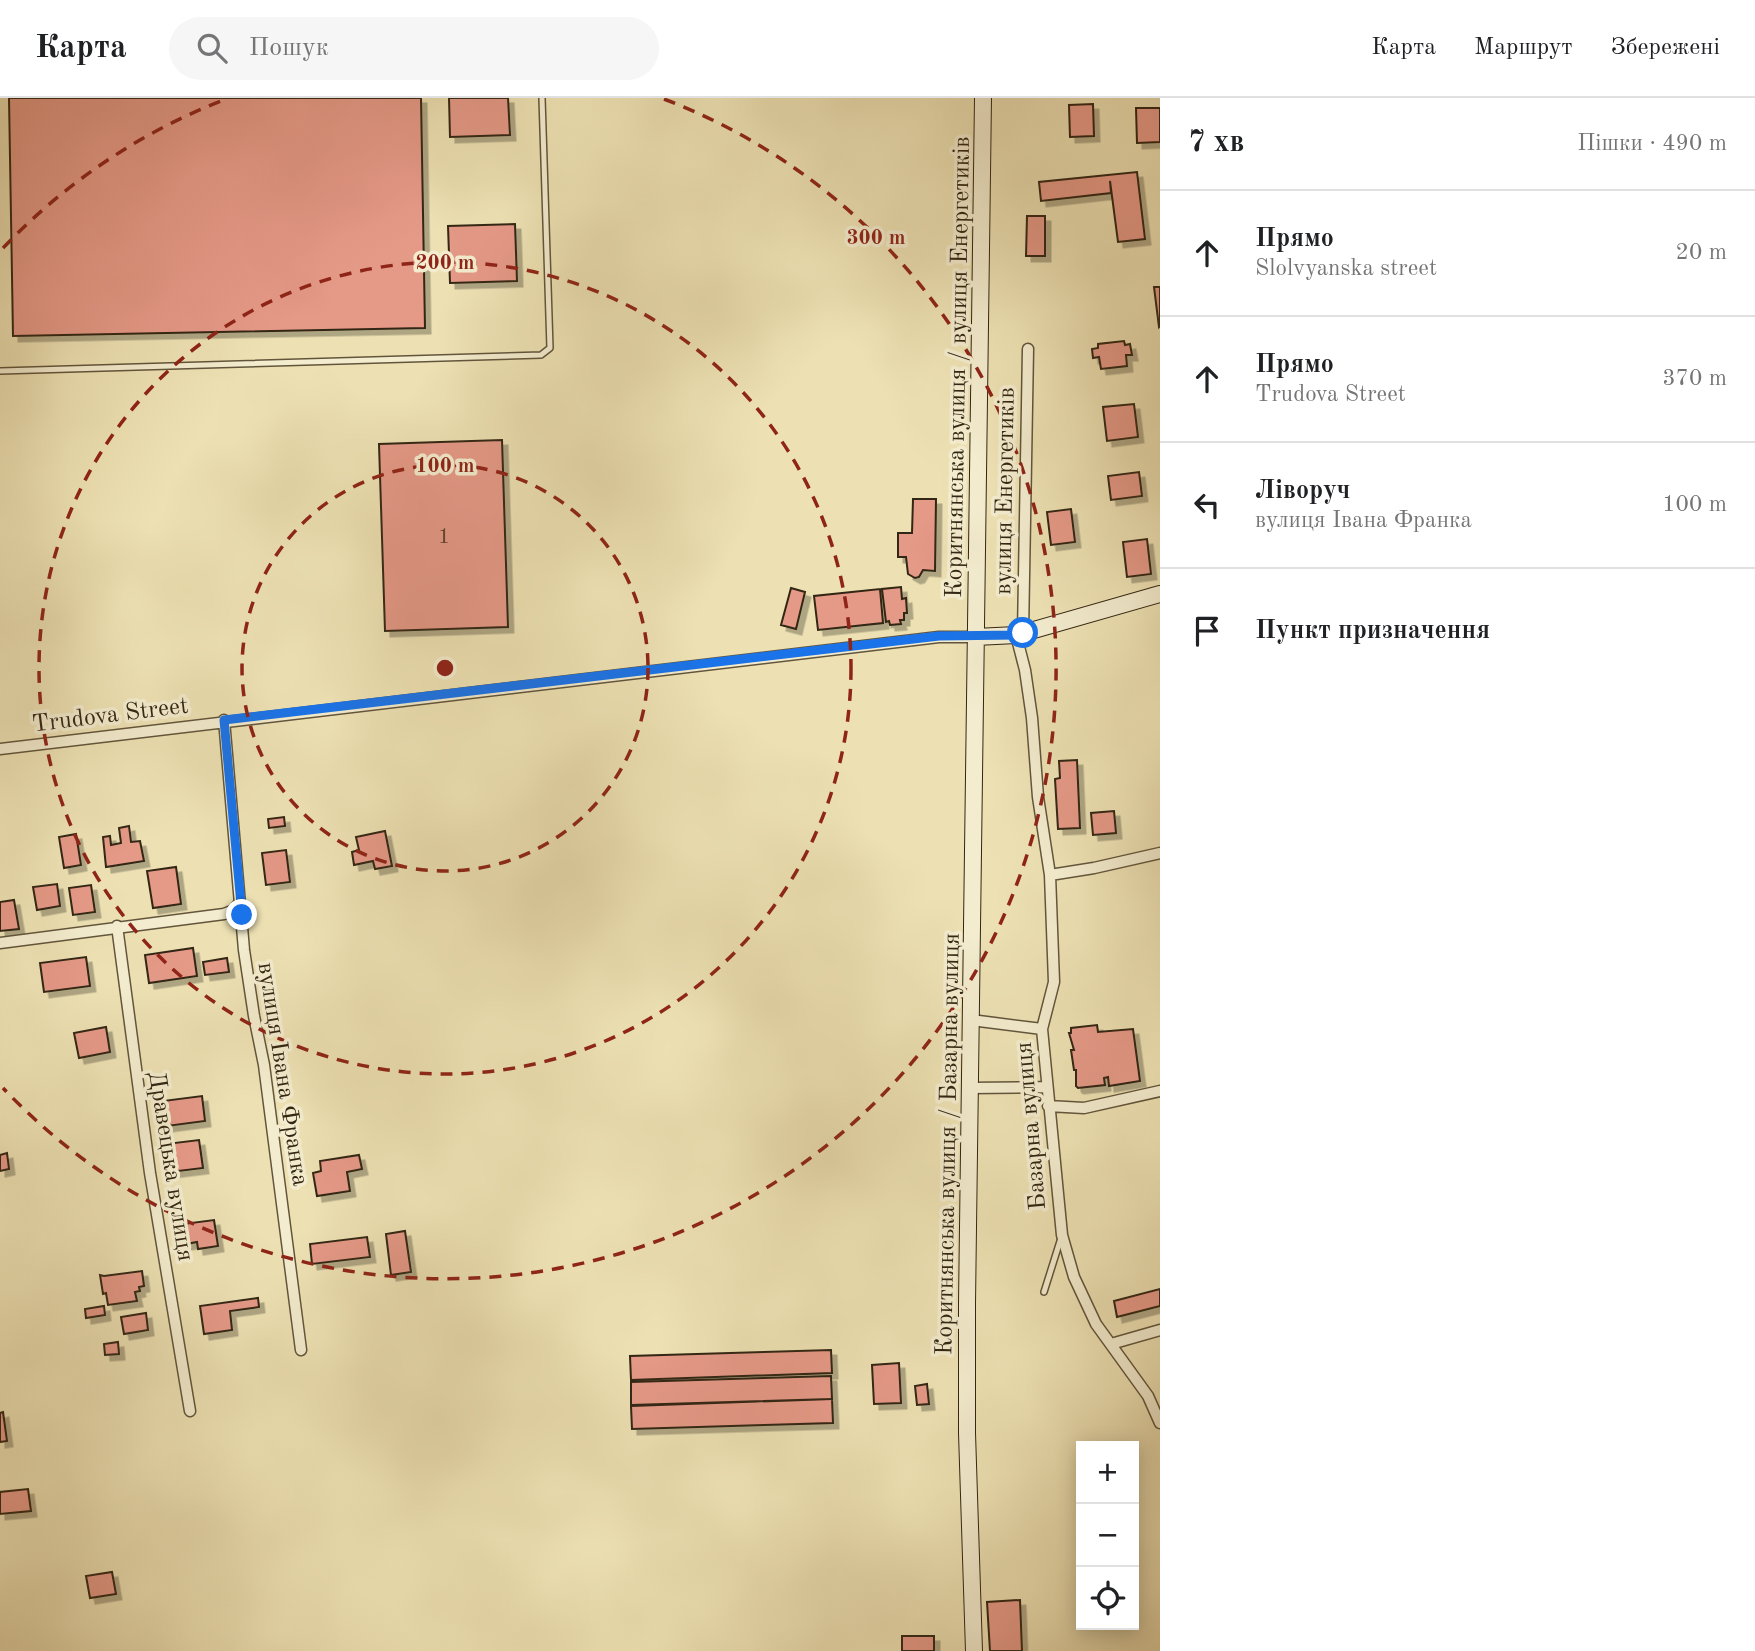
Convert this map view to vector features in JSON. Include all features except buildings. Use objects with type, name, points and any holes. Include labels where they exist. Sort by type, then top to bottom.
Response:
[{"type":"street","name":"Коритнянська вулиця / вулиця Енергетиків","points":[[976,637],[983,98]]},
{"type":"street","name":"вулиця Енергетиків","points":[[1019,634],[1028,349]]},
{"type":"street","points":[[976,637],[1019,634],[1160,594]]},
{"type":"street","name":"Базарна вулиця","points":[[1019,634],[1050,875],[1054,982],[1042,1029],[1062,1235],[1074,1277],[1096,1324],[1148,1396],[1160,1423]]},
{"type":"street","name":"Trudova Street","points":[[0,749],[939,636],[976,637]]},
{"type":"street","name":"Коритнянська вулиця / Базарна вулиця","points":[[974,1651],[967,1433],[976,637]]},
{"type":"street","name":"вулиця Івана Франка","points":[[224,720],[244,950],[264,1065],[301,1350]]},
{"type":"street","points":[[1050,875],[1160,853]]},
{"type":"street","points":[[0,943],[224,914],[234,910],[240,902]]},
{"type":"street","name":"Дравецька вулиця","points":[[117,926],[150,1173],[190,1411]]},
{"type":"street","points":[[971,1020],[1042,1029]]},
{"type":"street","points":[[970,1088],[1047,1087]]},
{"type":"street","points":[[1048,1106],[1084,1108],[1160,1091]]},
{"type":"street","points":[[1111,1344],[1160,1330]]},
{"type":"lane","points":[[0,371],[541,355],[550,348],[542,98]]},
{"type":"lane","points":[[1044,1292],[1062,1235]]},
{"type":"route","points":[[242,915],[224,720],[939,636],[976,637],[1023,633]]}]
